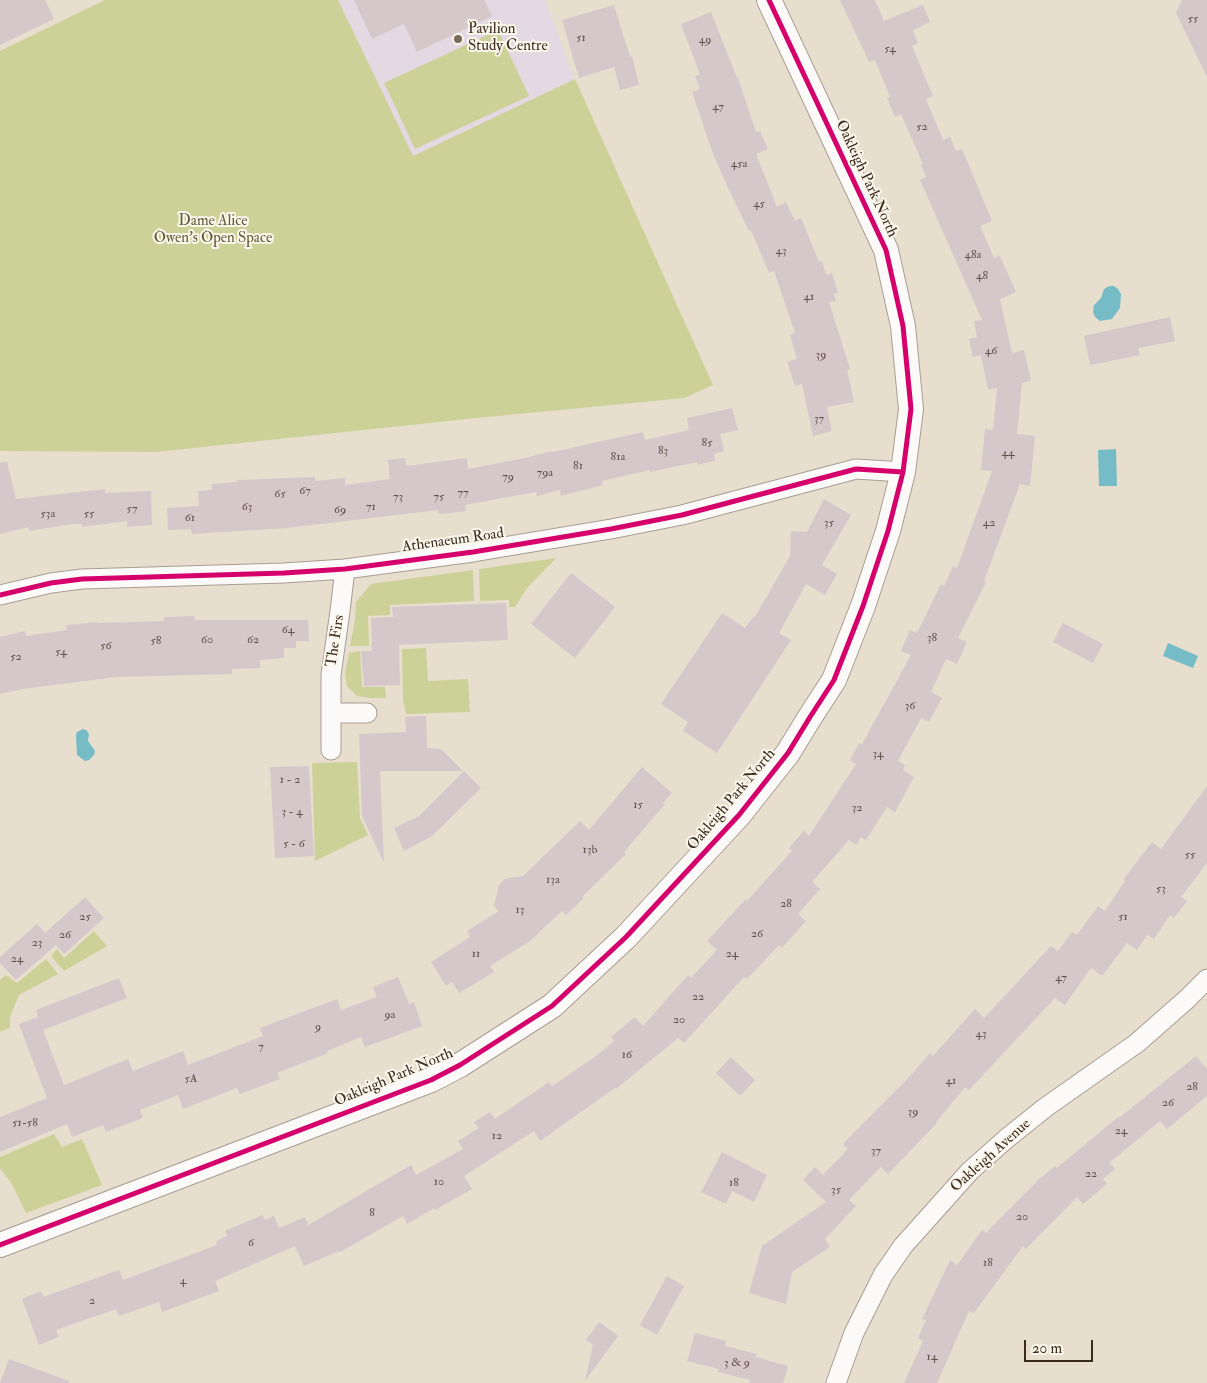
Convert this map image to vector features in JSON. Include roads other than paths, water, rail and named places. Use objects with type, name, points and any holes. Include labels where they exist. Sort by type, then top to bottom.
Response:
[{"type":"street","name":"Oakleigh Park North","points":[[0,1245],[430,1080],[460,1064],[552,1006],[626,938],[739,815],[788,753],[834,680],[863,606],[888,531],[903,472],[911,409],[903,326],[886,250],[769,0]]},
{"type":"street","name":"Athenaeum Road","points":[[0,595],[51,583],[82,579],[284,573],[345,568],[473,552],[611,529],[691,513],[856,469],[903,472]]},
{"type":"street","name":"The Firs","points":[[331,750],[331,675],[345,568]]},
{"type":"street","points":[[331,713],[367,712]]},
{"type":"street","name":"Oakleigh Avenue","points":[[836,1383],[854,1333],[883,1275],[903,1246],[964,1178],[1012,1133],[1137,1043],[1207,979]]},
{"type":"water","points":[[1114,286],[1121,294],[1120,308],[1112,319],[1100,321],[1093,312],[1094,305],[1101,298],[1104,289]]},
{"type":"water","points":[[1116,449],[1117,486],[1099,486],[1098,450]]},
{"type":"water","points":[[1168,643],[1198,656],[1193,668],[1163,656]]},
{"type":"water","points":[[83,729],[89,734],[88,741],[95,751],[89,760],[85,761],[77,755],[76,735],[77,732]]},
{"type":"place","name":"Pavilion Study Centre","points":[[458,39]]},
{"type":"park label","name":"Dame Alice Owen's Open Space","points":[[213,230]]}]
